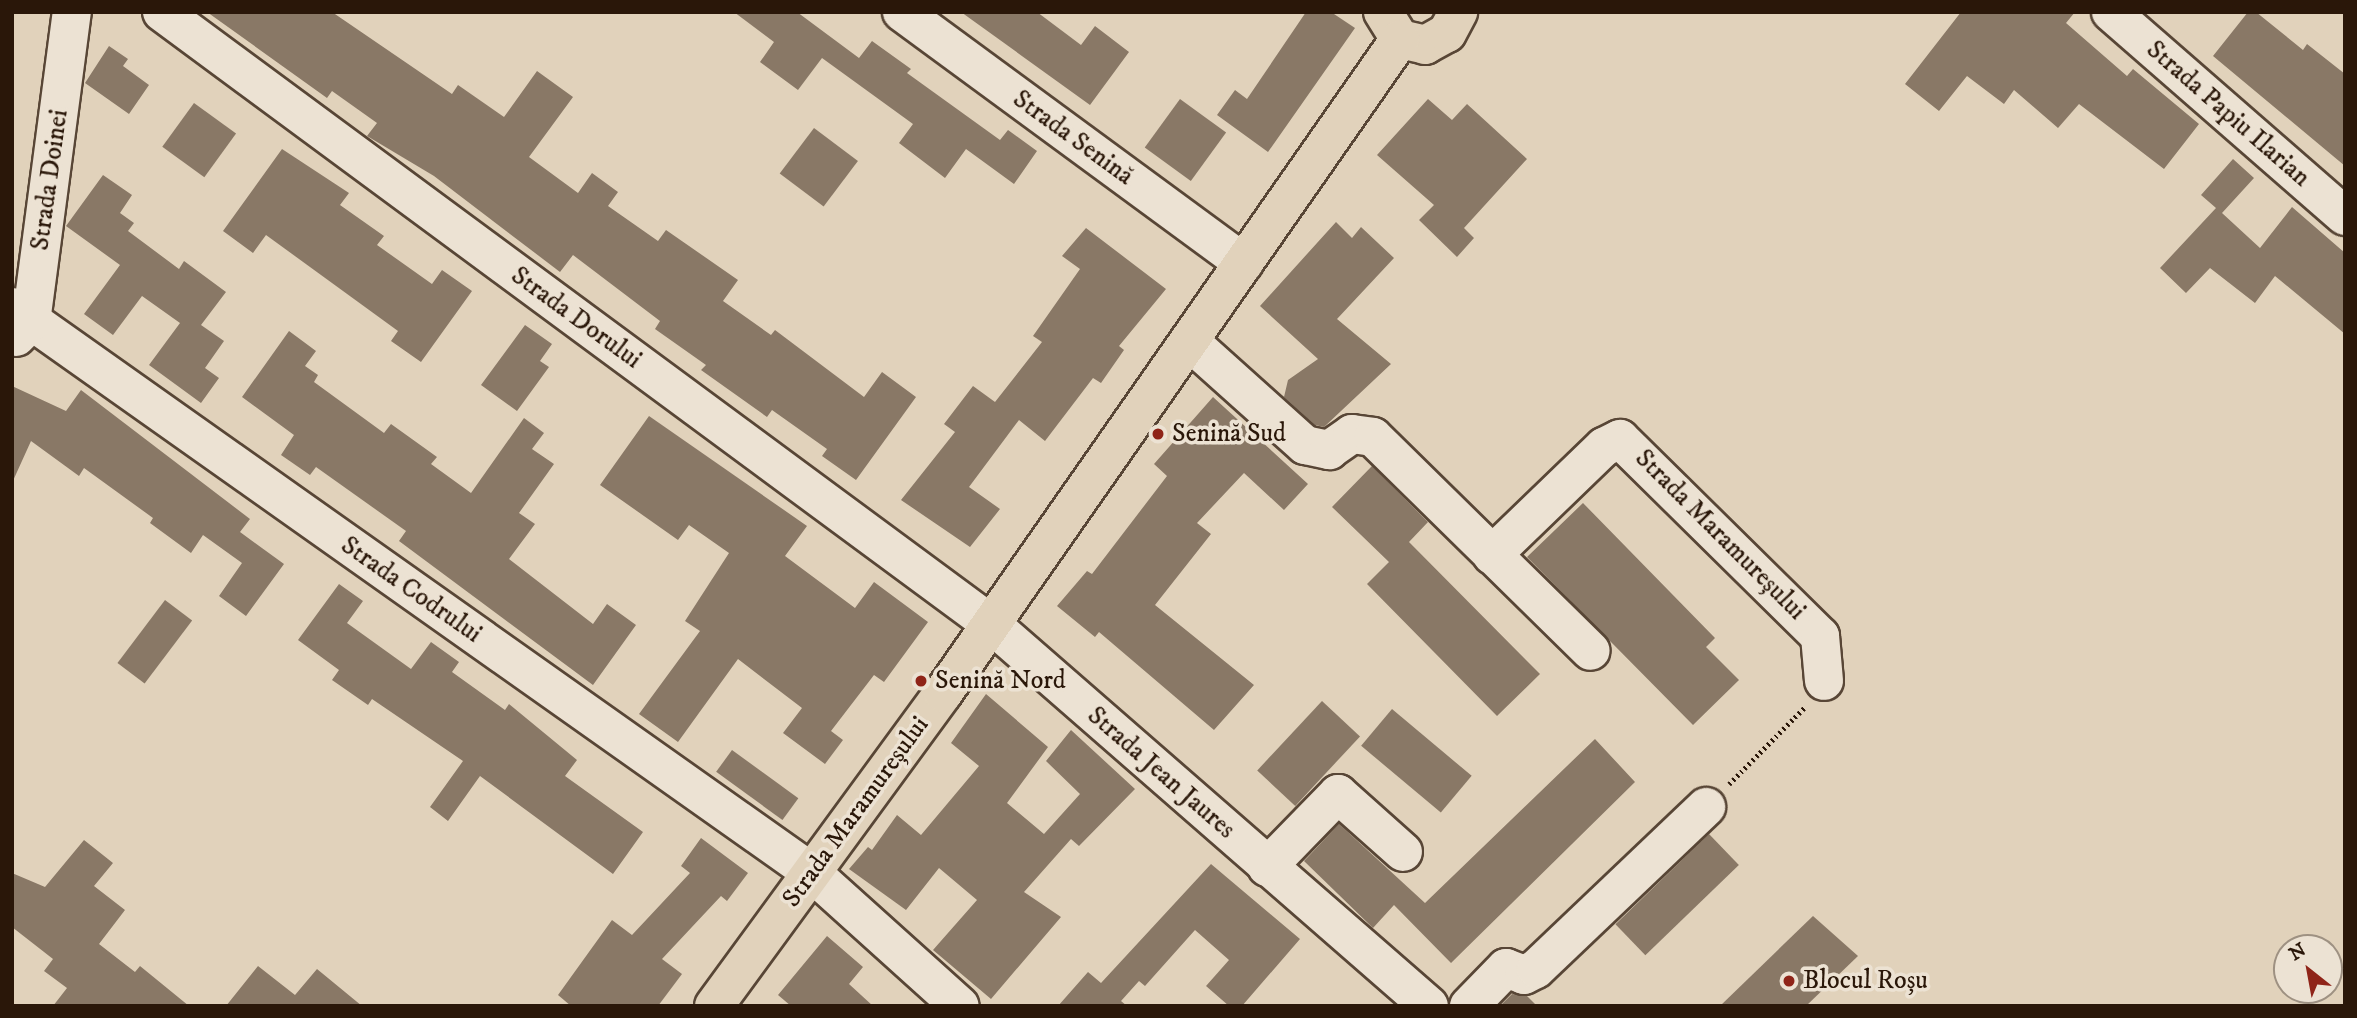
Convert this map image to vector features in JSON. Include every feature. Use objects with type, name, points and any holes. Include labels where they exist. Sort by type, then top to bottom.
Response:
[{"type":"main road","name":"Strada Maramureșului","points":[[714,1006],[991,624],[1244,263],[1392,26],[1425,45],[1437,41],[1448,32],[1458,12]]},
{"type":"street","name":"Strada Doinei","points":[[18,324],[72,12]]},
{"type":"street","name":"Strada Dorului","points":[[162,12],[991,624]]},
{"type":"street","name":"Strada Senină","points":[[902,12],[1244,263]]},
{"type":"street","name":"Strada Papiu Ilarian","points":[[2111,12],[2345,216]]},
{"type":"street","name":"Strada Codrului","points":[[18,324],[811,872],[960,1006]]},
{"type":"street","points":[[1189,341],[1305,445],[1318,451],[1329,450],[1352,434],[1373,437],[1591,651]]},
{"type":"street","name":"Strada Maramureșului","points":[[1492,555],[1604,447],[1620,439],[1820,636],[1824,681]]},
{"type":"street","name":"Strada Jean Jaures","points":[[991,624],[1429,1006]]},
{"type":"street","points":[[1267,867],[1338,794],[1347,797],[1403,852]]},
{"type":"street","points":[[1469,1006],[1506,968],[1524,975],[1536,969],[1706,807]]},
{"type":"path","points":[[1706,807],[1808,705],[1824,681]]},
{"type":"building","points":[[207,12],[332,12],[452,94],[458,85],[504,117],[537,71],[573,97],[529,157],[578,193],[592,173],[618,192],[608,206],[658,241],[666,230],[738,280],[723,301],[771,335],[775,330],[864,397],[882,372],[916,397],[856,480],[822,456],[827,449],[772,410],[767,417],[701,370],[706,365],[655,329],[660,321],[573,255],[560,272],[434,176],[367,136],[377,123],[332,91],[327,98]]},
{"type":"building","points":[[734,12],[797,12],[859,58],[872,41],[911,69],[907,73],[1000,140],[1008,130],[1037,151],[1014,184],[966,149],[945,178],[899,143],[913,124],[822,58],[798,90],[760,62],[774,42]]},
{"type":"building","points":[[961,12],[1037,12],[1081,45],[1095,26],[1129,52],[1090,105]]},
{"type":"building","points":[[1306,12],[1331,12],[1355,28],[1268,152],[1217,115],[1235,90],[1247,99]]},
{"type":"building","points":[[1961,12],[2075,12],[2066,23],[2127,76],[2133,69],[2199,124],[2164,169],[2079,104],[2058,128],[2014,90],[2004,104],[1967,76],[1939,111],[1905,84]]},
{"type":"building","points":[[2248,12],[2256,12],[2303,50],[2307,44],[2345,74],[2345,166],[2213,56]]},
{"type":"building","points":[[109,46],[128,59],[123,66],[149,85],[129,114],[85,83]]},
{"type":"building","points":[[1180,99],[1226,133],[1191,181],[1145,148]]},
{"type":"building","points":[[1428,99],[1452,120],[1467,104],[1527,159],[1464,228],[1474,238],[1457,257],[1419,220],[1434,205],[1377,155]]},
{"type":"building","points":[[194,103],[236,134],[204,177],[162,147]]},
{"type":"building","points":[[814,128],[858,161],[824,207],[780,174]]},
{"type":"building","points":[[282,149],[349,193],[340,205],[384,236],[377,245],[432,284],[442,270],[472,291],[421,362],[391,341],[398,331],[266,235],[253,253],[223,231]]},
{"type":"building","points":[[2233,159],[2254,178],[2222,213],[2260,248],[2292,207],[2345,253],[2345,334],[2275,276],[2255,303],[2210,268],[2186,293],[2160,268],[2216,208],[2201,195]]},
{"type":"building","points":[[103,175],[132,195],[120,213],[134,223],[128,231],[179,269],[184,261],[226,292],[201,325],[224,341],[205,368],[219,378],[201,403],[149,365],[180,323],[142,296],[113,335],[84,314],[120,265],[66,226]]},
{"type":"building","points":[[1336,222],[1352,238],[1361,227],[1394,258],[1337,319],[1391,364],[1324,427],[1315,425],[1284,397],[1288,380],[1318,359],[1260,306]]},
{"type":"building","points":[[1086,228],[1166,289],[1119,346],[1124,350],[1101,383],[1093,378],[1045,441],[1019,420],[969,487],[1000,509],[970,547],[901,500],[955,432],[944,424],[973,386],[995,402],[1042,342],[1033,336],[1080,269],[1062,256]]},
{"type":"building","points":[[525,325],[552,344],[540,361],[549,367],[517,411],[481,385]]},
{"type":"building","points":[[289,331],[316,351],[305,366],[318,375],[314,382],[384,433],[391,424],[437,457],[431,464],[471,493],[524,418],[544,433],[532,449],[554,464],[519,513],[535,524],[509,559],[593,624],[607,604],[636,625],[593,685],[399,541],[406,531],[316,467],[310,475],[281,455],[294,435],[242,397]]},
{"type":"building","points":[[12,386],[66,411],[81,390],[250,519],[240,532],[284,564],[246,616],[219,596],[242,563],[203,535],[191,553],[150,523],[153,518],[84,468],[79,476],[31,441],[12,483]]},
{"type":"building","points":[[1213,397],[1308,484],[1284,510],[1244,473],[1197,523],[1211,534],[1155,605],[1254,685],[1214,730],[1099,632],[1095,637],[1057,606],[1087,571],[1092,574],[1167,476],[1154,464]]},
{"type":"building","points":[[649,416],[807,526],[785,556],[855,608],[874,582],[928,622],[884,682],[874,675],[831,731],[843,740],[825,764],[783,733],[802,708],[738,659],[678,742],[639,714],[700,631],[685,621],[729,553],[689,525],[678,540],[600,485]]},
{"type":"building","points":[[1372,466],[1428,522],[1409,542],[1540,674],[1497,716],[1367,584],[1389,562],[1332,507]]},
{"type":"building","points":[[1583,503],[1715,638],[1706,647],[1739,680],[1693,725],[1527,557]]},
{"type":"building","points":[[339,584],[363,601],[347,623],[411,669],[431,642],[459,662],[452,672],[505,710],[509,704],[577,760],[565,776],[643,832],[613,874],[480,776],[448,821],[430,807],[463,761],[372,699],[368,705],[332,680],[339,670],[298,640]]},
{"type":"building","points":[[165,600],[192,620],[145,684],[117,663]]},
{"type":"building","points":[[986,694],[1048,747],[1007,803],[1044,834],[1080,794],[1046,761],[1071,730],[1135,789],[1079,846],[1071,839],[1024,892],[1061,917],[991,999],[933,950],[977,900],[939,868],[906,910],[849,869],[868,847],[872,850],[897,815],[921,835],[979,766],[951,743]]},
{"type":"building","points":[[1322,701],[1360,736],[1295,806],[1257,770]]},
{"type":"building","points":[[1392,709],[1472,776],[1441,813],[1361,746]]},
{"type":"building","points":[[1595,739],[1635,782],[1451,963],[1394,905],[1373,928],[1304,861],[1339,824],[1425,903]]},
{"type":"building","points":[[732,750],[798,798],[782,820],[716,772]]},
{"type":"building","points":[[1709,834],[1739,865],[1645,955],[1615,924]]},
{"type":"building","points":[[701,838],[748,873],[727,901],[721,896],[662,959],[682,974],[658,1006],[571,1006],[558,995],[612,920],[632,935],[690,873],[681,866]]},
{"type":"building","points":[[84,840],[113,863],[94,886],[125,910],[99,944],[135,972],[140,966],[189,1006],[53,1006],[67,988],[44,971],[53,959],[12,927],[12,873],[45,887]]},
{"type":"building","points":[[1211,864],[1300,939],[1242,1006],[1229,1006],[1206,986],[1229,960],[1195,930],[1145,986],[1139,981],[1121,1001],[1127,1006],[1058,1006],[1088,972],[1101,983]]},
{"type":"building","name":"Blocul Roșu","points":[[1813,916],[1858,956],[1806,1006],[1720,1006]]},
{"type":"building","points":[[827,936],[863,967],[849,984],[873,1006],[791,1006],[778,995]]},
{"type":"building","points":[[258,966],[295,995],[317,969],[362,1006],[226,1006]]},
{"type":"building","points":[[1512,994],[1527,996],[1537,1006],[1500,1006]]},
{"type":"place","name":"Senină Sud","points":[[1158,434]]},
{"type":"place","name":"Senină Nord","points":[[921,681]]},
{"type":"place","name":"Blocul Roșu","points":[[1789,981]]}]
